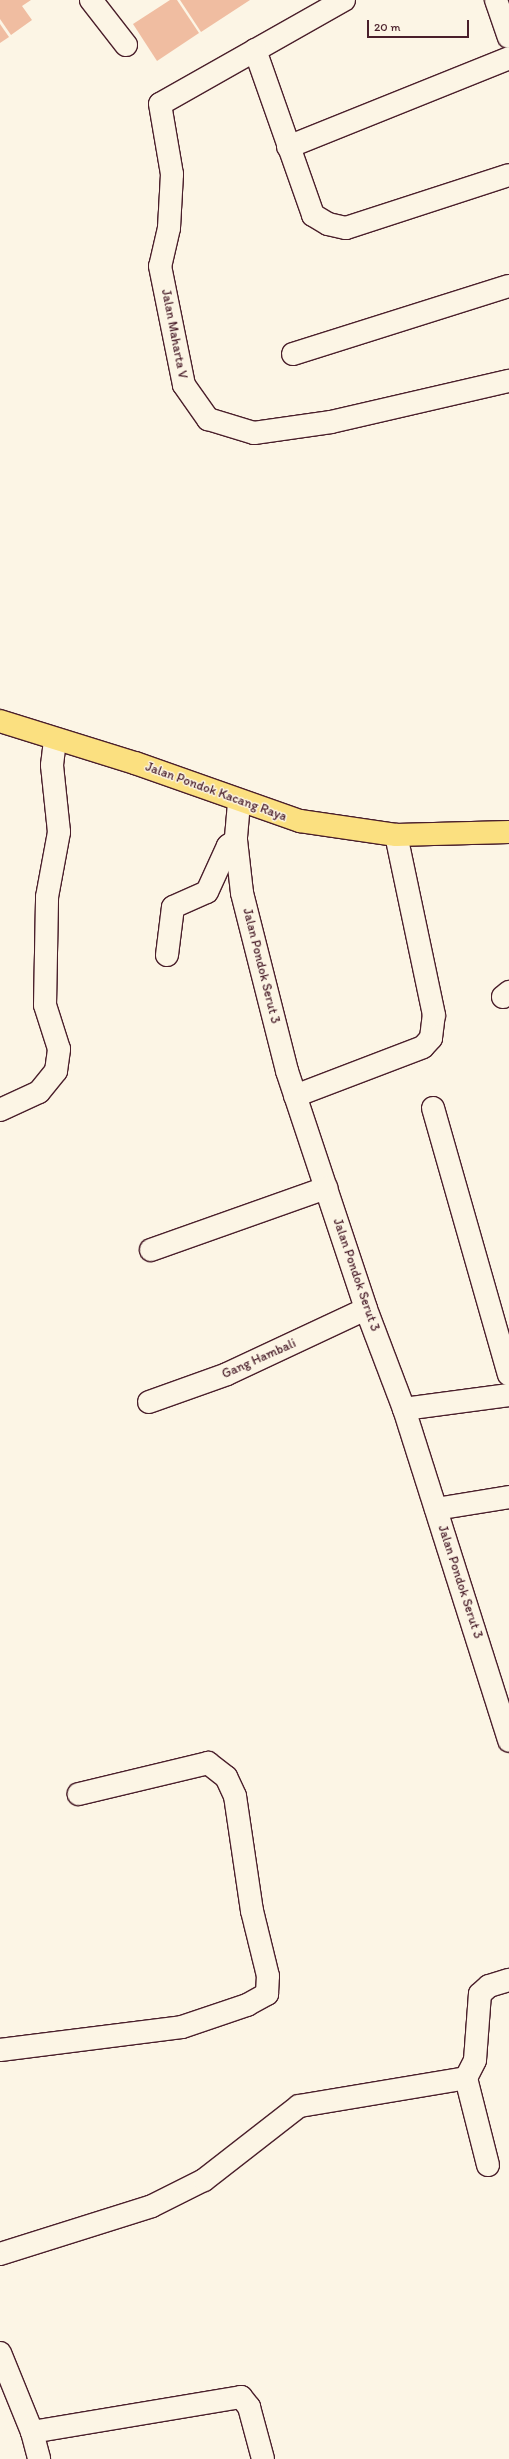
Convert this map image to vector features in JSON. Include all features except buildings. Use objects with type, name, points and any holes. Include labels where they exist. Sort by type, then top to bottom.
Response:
[{"type":"main road","name":"Jalan Pondok Kacang Raya","points":[[0,721],[135,763],[239,803],[300,821],[396,835],[509,832]]},
{"type":"street","points":[[92,0],[126,45]]},
{"type":"street","points":[[344,0],[255,50],[312,215],[328,224],[346,228],[509,175]]},
{"type":"street","points":[[496,0],[508,26]]},
{"type":"street","name":"Jalan Maharta V","points":[[255,50],[160,104],[172,174],[169,228],[160,266],[184,385],[208,419],[254,433],[331,422],[509,381]]},
{"type":"street","points":[[288,146],[509,58]]},
{"type":"street","points":[[292,354],[509,286]]},
{"type":"street","points":[[0,1110],[39,1092],[56,1071],[59,1049],[45,1005],[47,897],[59,832],[52,765],[55,739]]},
{"type":"street","name":"Jalan Pondok Serut 3","points":[[239,803],[236,840],[242,893],[295,1096],[366,1309],[404,1409],[509,1741]]},
{"type":"street","points":[[295,1096],[423,1047],[431,1038],[434,1015],[396,835]]},
{"type":"street","points":[[167,955],[173,907],[207,892],[228,846],[236,840]]},
{"type":"street","points":[[433,1108],[509,1374]]},
{"type":"street","points":[[151,1250],[326,1188]]},
{"type":"street","name":"Gang Hambali","points":[[148,1402],[227,1374],[366,1309]]},
{"type":"street","points":[[404,1409],[509,1395]]},
{"type":"street","points":[[436,1509],[509,1497]]},
{"type":"street","points":[[0,2050],[182,2027],[247,2005],[267,1994],[268,1976],[252,1911],[234,1796],[226,1777],[208,1763],[79,1794]]},
{"type":"street","points":[[488,2165],[466,2078],[475,2060],[480,1994],[489,1986],[509,1980]]},
{"type":"street","points":[[0,2254],[152,2206],[204,2180],[299,2106],[466,2078]]},
{"type":"street","points":[[0,2353],[32,2432],[39,2459]]},
{"type":"street","points":[[32,2432],[241,2397],[249,2407],[263,2459]]}]
